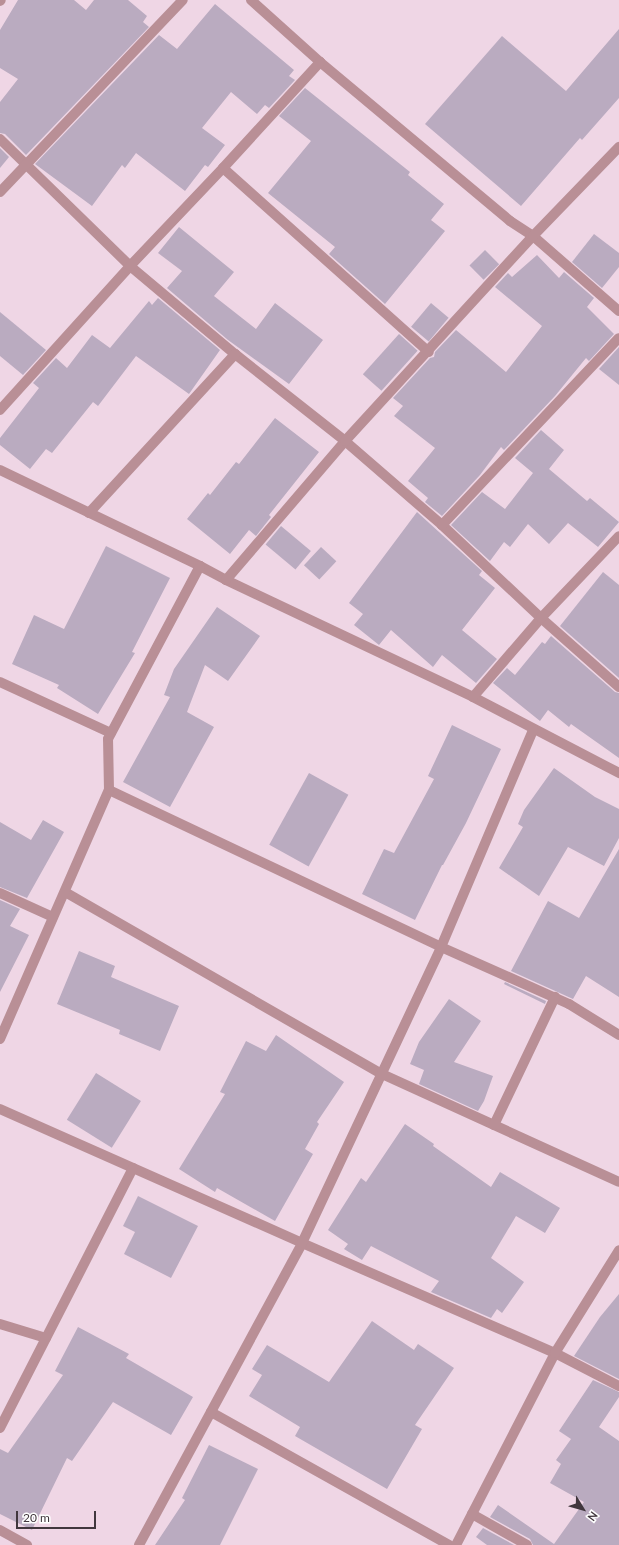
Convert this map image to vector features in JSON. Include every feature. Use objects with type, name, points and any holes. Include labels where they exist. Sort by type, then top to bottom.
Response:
[{"type":"street","points":[[0,192],[183,0]]},
{"type":"street","points":[[251,0],[320,62],[510,221],[533,236],[619,311]]},
{"type":"street","points":[[0,410],[130,266],[223,168],[320,62]]},
{"type":"street","points":[[0,139],[130,266],[235,354],[345,441],[442,524],[541,618],[619,687]]},
{"type":"street","points":[[226,580],[345,441],[429,352],[533,236],[619,147]]},
{"type":"street","points":[[223,168],[429,352]]},
{"type":"street","points":[[442,524],[619,338]]},
{"type":"street","points":[[89,513],[235,354]]},
{"type":"street","points":[[0,470],[200,566],[226,580],[473,697],[533,730],[619,773]]},
{"type":"street","points":[[473,697],[541,618],[619,536]]},
{"type":"street","points":[[0,1039],[109,790],[108,739],[200,566]]},
{"type":"street","points":[[0,682],[112,733]]},
{"type":"street","points":[[139,1545],[302,1243],[441,947],[533,730]]},
{"type":"street","points":[[109,790],[441,947],[555,997],[619,1035]]},
{"type":"street","points":[[65,892],[382,1074],[619,1182]]},
{"type":"street","points":[[0,893],[53,917]]},
{"type":"street","points":[[494,1125],[555,997]]},
{"type":"street","points":[[0,1110],[555,1353],[619,1386]]},
{"type":"street","points":[[0,1428],[133,1168]]},
{"type":"street","points":[[456,1545],[555,1353],[619,1250]]},
{"type":"street","points":[[0,1324],[46,1338]]},
{"type":"street","points":[[211,1412],[449,1545]]},
{"type":"street","points":[[472,1514],[527,1545]]},
{"type":"street","points":[[0,1530],[27,1545]]},
{"type":"building","points":[[18,0],[74,0],[86,10],[94,0],[128,0],[147,16],[143,22],[149,27],[26,155],[5,134],[0,133],[0,102],[18,79],[0,68],[0,30]]},
{"type":"building","points":[[215,4],[294,70],[289,76],[295,80],[269,108],[265,105],[257,114],[231,92],[202,128],[225,145],[208,167],[205,165],[185,191],[136,153],[125,168],[122,165],[92,206],[35,164],[159,35],[177,49]]},
{"type":"building","points":[[619,29],[619,98],[582,140],[580,138],[521,206],[425,124],[502,36],[566,91]]},
{"type":"building","points":[[305,88],[410,172],[408,175],[444,204],[431,220],[445,231],[385,304],[329,254],[335,247],[268,193],[311,141],[279,116]]},
{"type":"building","points":[[0,148],[9,157],[0,168]]},
{"type":"building","points":[[179,227],[234,272],[214,296],[256,329],[275,303],[323,340],[289,384],[228,340],[167,288],[182,271],[158,253]]},
{"type":"building","points":[[594,234],[619,253],[619,267],[602,288],[572,262]]},
{"type":"building","points":[[485,250],[499,264],[484,280],[469,266]]},
{"type":"building","points":[[537,255],[559,278],[564,272],[594,298],[587,307],[614,334],[589,361],[586,358],[555,396],[504,450],[501,447],[480,475],[442,516],[425,502],[428,498],[408,481],[435,448],[394,416],[403,406],[393,398],[430,358],[434,357],[435,352],[456,330],[506,372],[542,326],[495,287],[508,273],[512,277]]},
{"type":"building","points":[[158,298],[220,350],[189,394],[136,356],[98,406],[93,402],[52,453],[46,449],[30,469],[0,445],[0,438],[39,388],[33,383],[56,358],[67,368],[92,335],[110,348],[149,301],[152,305]]},
{"type":"building","points":[[431,303],[449,318],[429,342],[411,327]]},
{"type":"building","points":[[0,312],[46,350],[23,375],[0,356]]},
{"type":"building","points":[[399,334],[418,351],[381,391],[363,374]]},
{"type":"building","points":[[619,347],[619,385],[599,369]]},
{"type":"building","points":[[275,418],[319,452],[269,515],[271,517],[256,536],[249,530],[230,554],[187,519],[208,493],[210,495],[236,462],[239,464]]},
{"type":"building","points":[[541,430],[564,450],[549,469],[587,501],[590,498],[619,522],[598,547],[568,523],[549,544],[528,524],[510,547],[504,542],[490,561],[451,525],[482,492],[505,509],[533,473],[515,458]]},
{"type":"building","points":[[417,512],[482,571],[479,575],[495,588],[462,630],[497,659],[476,683],[442,655],[433,667],[391,630],[379,645],[354,625],[363,614],[349,603]]},
{"type":"building","points":[[281,526],[311,551],[295,569],[266,544]]},
{"type":"building","points":[[106,546],[170,578],[132,652],[135,653],[98,714],[57,688],[59,685],[12,664],[34,615],[64,629]]},
{"type":"building","points":[[321,547],[336,561],[319,580],[304,565]]},
{"type":"building","points":[[603,572],[619,585],[619,678],[560,626]]},
{"type":"building","points":[[217,607],[260,636],[228,681],[205,665],[187,712],[214,727],[170,807],[123,782],[170,697],[164,695],[174,669]]},
{"type":"building","points":[[551,636],[615,692],[619,693],[619,758],[571,724],[569,727],[548,710],[540,721],[493,683],[507,668],[515,675],[542,642],[545,644]]},
{"type":"building","points":[[452,725],[501,749],[466,823],[442,865],[415,920],[362,894],[384,849],[394,853],[434,779],[428,776]]},
{"type":"building","points":[[554,768],[595,797],[619,809],[619,838],[604,866],[568,847],[539,896],[499,868],[523,827],[518,824],[524,810]]},
{"type":"building","points":[[309,773],[348,795],[309,867],[269,845]]},
{"type":"building","points":[[43,820],[64,832],[27,898],[0,887],[0,822],[31,840]]},
{"type":"building","points":[[619,849],[619,997],[586,976],[573,999],[511,971],[548,901],[579,918]]},
{"type":"building","points":[[0,900],[20,909],[10,926],[29,935],[0,992]]},
{"type":"building","points":[[79,951],[115,966],[111,977],[179,1006],[160,1051],[119,1034],[120,1030],[57,1004]]},
{"type":"building","points":[[505,982],[546,1001],[545,1004],[504,984]]},
{"type":"building","points":[[449,999],[481,1021],[454,1062],[493,1076],[484,1101],[478,1111],[419,1084],[424,1070],[410,1064],[419,1042]]},
{"type":"building","points":[[276,1035],[344,1082],[317,1122],[319,1124],[305,1149],[313,1154],[275,1221],[217,1188],[215,1192],[179,1169],[225,1094],[220,1092],[246,1041],[266,1051]]},
{"type":"building","points":[[96,1073],[141,1101],[112,1148],[67,1120]]},
{"type":"building","points":[[405,1124],[434,1144],[433,1146],[491,1187],[500,1172],[560,1208],[545,1233],[516,1216],[491,1258],[524,1282],[502,1313],[497,1309],[491,1318],[431,1292],[439,1281],[371,1246],[362,1260],[344,1249],[348,1244],[328,1230],[361,1178],[366,1182]]},
{"type":"building","points":[[138,1196],[198,1226],[171,1278],[124,1254],[135,1232],[123,1226]]},
{"type":"building","points":[[619,1294],[619,1379],[574,1356],[600,1317]]},
{"type":"building","points":[[372,1321],[414,1350],[418,1344],[454,1368],[415,1425],[422,1429],[387,1489],[295,1436],[300,1427],[249,1396],[262,1375],[252,1369],[267,1345],[329,1382]]},
{"type":"building","points":[[78,1327],[129,1354],[126,1358],[193,1397],[171,1435],[113,1402],[72,1461],[67,1458],[32,1530],[0,1514],[0,1449],[8,1453],[63,1375],[55,1371]]},
{"type":"building","points":[[593,1380],[619,1392],[619,1397],[599,1427],[619,1441],[619,1545],[533,1545],[530,1539],[490,1517],[498,1505],[554,1544],[584,1502],[550,1483],[561,1464],[556,1460],[571,1439],[559,1431]]},
{"type":"building","points":[[209,1445],[258,1469],[220,1545],[155,1545],[185,1500],[182,1498]]},
{"type":"building","points":[[483,1528],[514,1545],[487,1545],[476,1537]]}]
